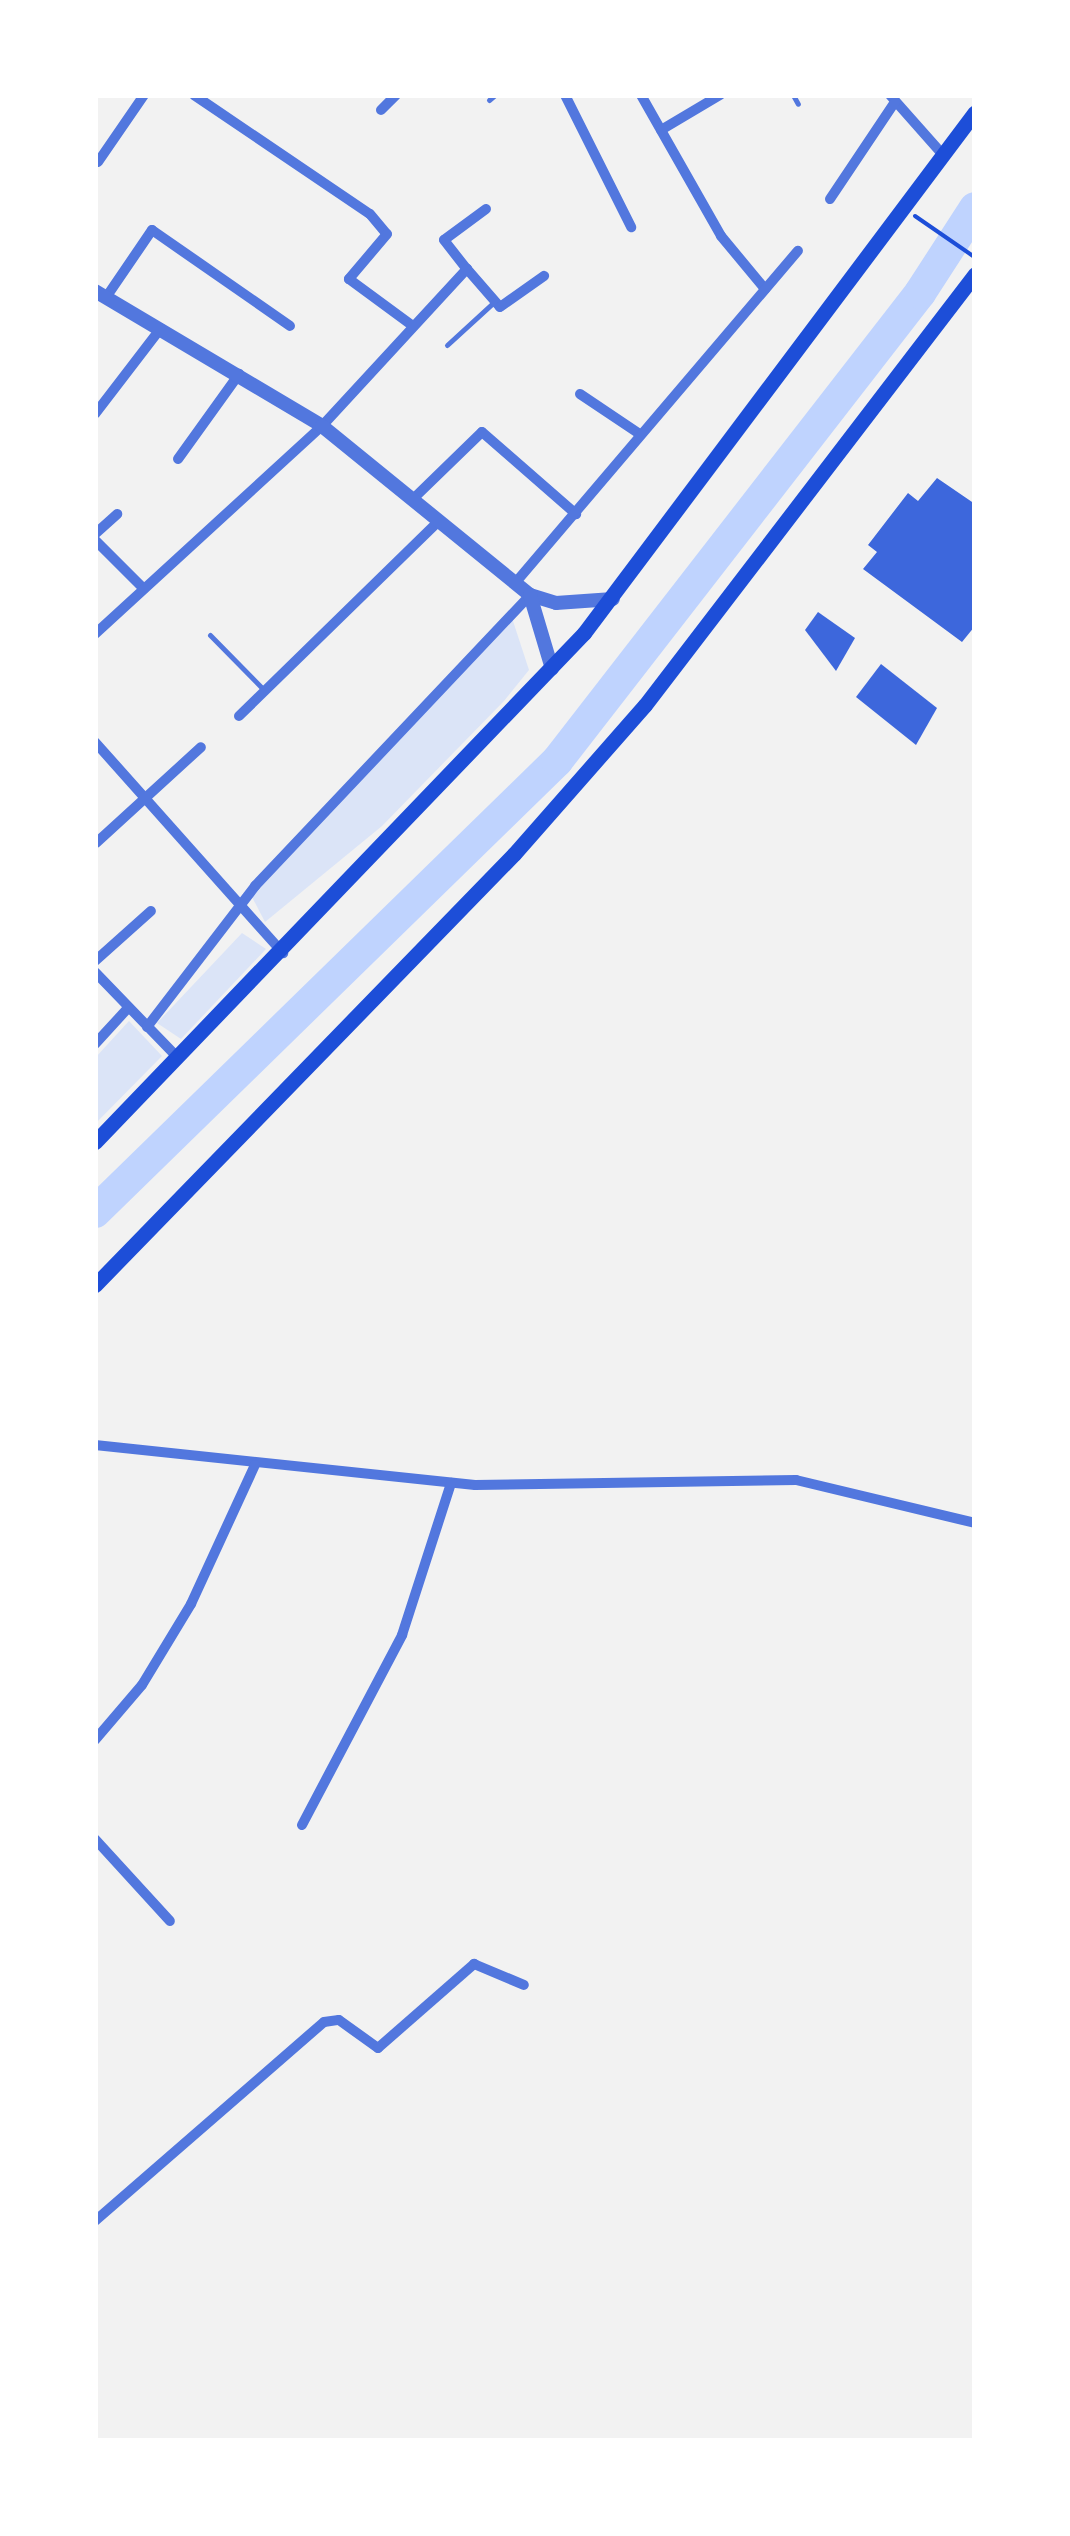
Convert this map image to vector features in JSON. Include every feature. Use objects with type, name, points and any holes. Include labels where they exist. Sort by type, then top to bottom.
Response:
[{"type":"main road","points":[[95,1142],[284,954],[613,599],[907,211],[975,112]]},
{"type":"main road","points":[[95,1284],[632,720],[975,274]]},
{"type":"street","points":[[98,162],[144,95]]},
{"type":"street","points":[[194,95],[370,214],[387,234],[349,279],[410,324]]},
{"type":"street","points":[[381,110],[396,95]]},
{"type":"street","points":[[564,95],[631,227]]},
{"type":"street","points":[[641,95],[720,236],[765,289]]},
{"type":"street","points":[[661,130],[720,95]]},
{"type":"street","points":[[830,200],[892,98],[944,156]]},
{"type":"street","points":[[486,208],[444,240],[466,268],[500,307],[544,276]]},
{"type":"street","points":[[290,326],[152,230],[101,293],[240,373],[322,426],[530,595],[568,604],[613,599]]},
{"type":"street","points":[[516,582],[798,251]]},
{"type":"street","points":[[95,634],[322,426],[410,324],[466,268]]},
{"type":"street","points":[[95,414],[162,327]]},
{"type":"street","points":[[178,459],[240,373]]},
{"type":"street","points":[[580,394],[641,434]]},
{"type":"street","points":[[412,500],[482,432],[576,514]]},
{"type":"street","points":[[117,514],[95,537],[144,589]]},
{"type":"street","points":[[239,716],[439,521]]},
{"type":"street","points":[[530,595],[552,668]]},
{"type":"street","points":[[147,1027],[240,908],[443,678],[530,595]]},
{"type":"street","points":[[95,742],[284,954]]},
{"type":"street","points":[[96,844],[201,747]]},
{"type":"street","points":[[95,961],[150,911]]},
{"type":"street","points":[[95,972],[178,1058]]},
{"type":"street","points":[[95,1044],[128,1008]]},
{"type":"street","points":[[95,1445],[451,1483],[796,1480],[975,1523]]},
{"type":"street","points":[[95,1740],[142,1686],[191,1604],[255,1465]]},
{"type":"street","points":[[302,1825],[402,1634],[451,1483]]},
{"type":"street","points":[[95,1839],[170,1920]]},
{"type":"street","points":[[95,2220],[324,2022],[339,2020],[378,2048],[474,1964],[524,1985]]},
{"type":"lane","points":[[793,95],[798,104]]},
{"type":"lane","points":[[446,344],[495,301]]},
{"type":"lane","points":[[210,635],[265,691]]},
{"type":"path","points":[[907,211],[975,258]]},
{"type":"shaded area","points":[[512,618],[529,670],[504,701],[382,826],[265,922],[251,895]]},
{"type":"shaded area","points":[[242,933],[266,949],[181,1039],[157,1023]]},
{"type":"shaded area","points":[[129,1021],[162,1056],[95,1124],[95,1058]]},
{"type":"building","points":[[937,478],[975,504],[975,626],[962,642],[863,569],[877,552],[868,545],[908,493],[918,501]]},
{"type":"building","points":[[818,612],[855,638],[836,671],[805,630]]},
{"type":"building","points":[[881,664],[937,708],[916,745],[856,697]]},
{"type":"waterway","points":[[95,1212],[557,761],[920,293],[975,208]]}]
